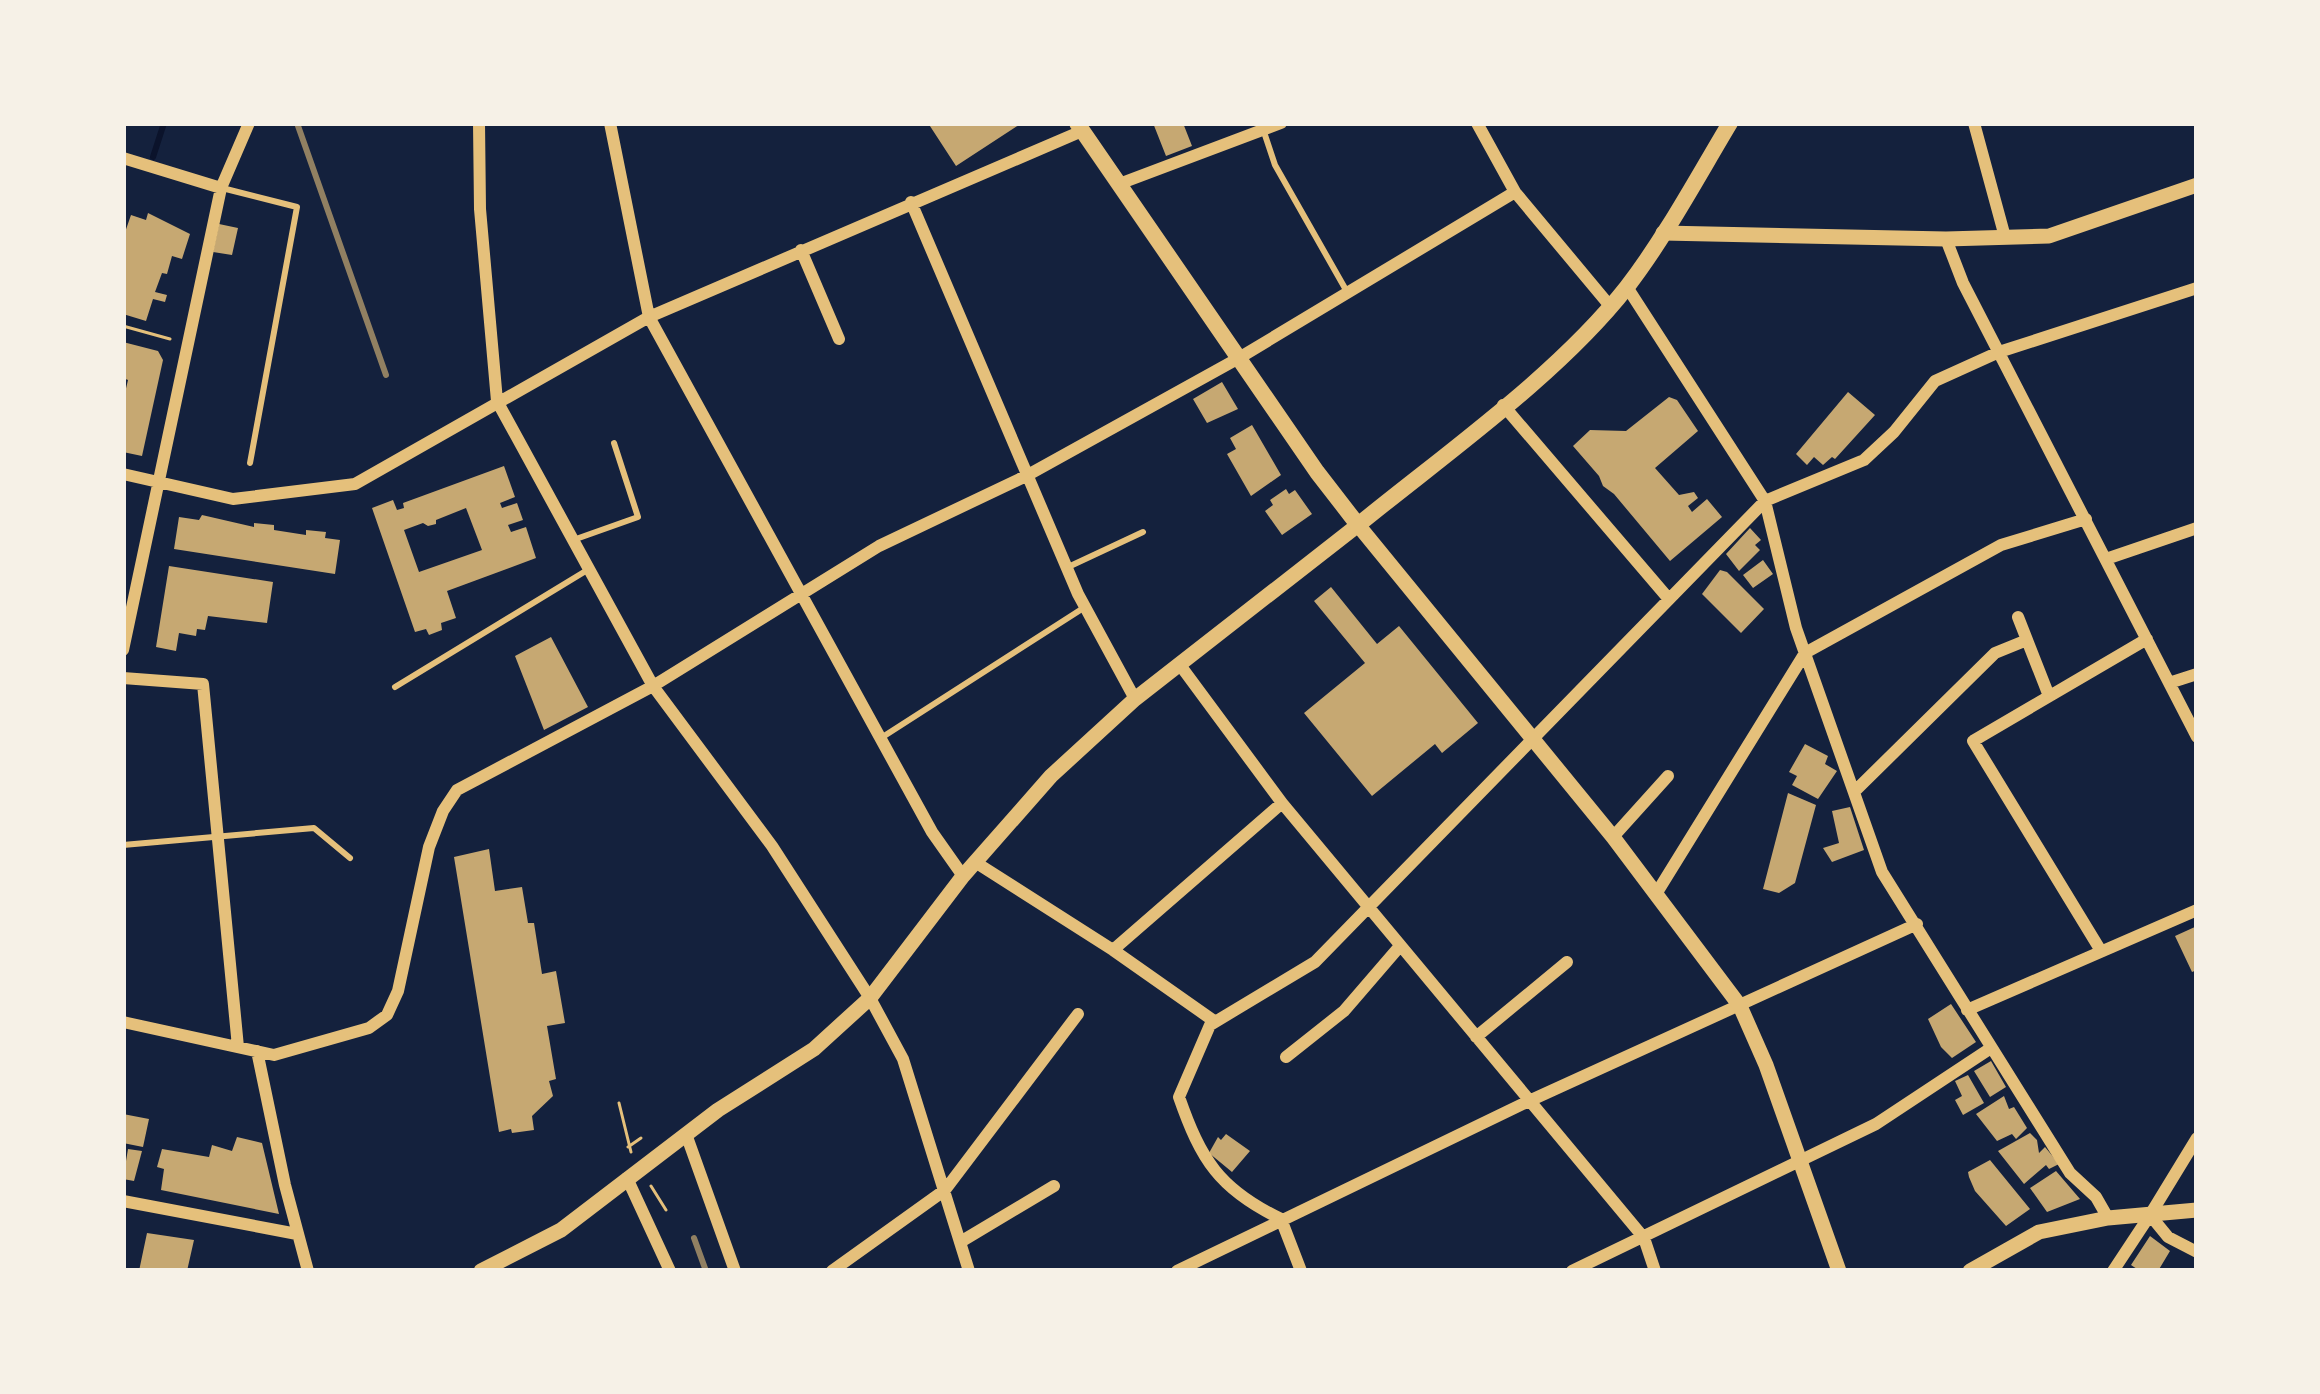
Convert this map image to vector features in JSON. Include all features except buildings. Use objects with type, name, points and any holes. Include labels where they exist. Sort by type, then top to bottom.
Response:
[{"type":"main road","points":[[1080,127],[1358,525],[1503,405],[1610,306],[1664,233],[1730,123]]},
{"type":"street","points":[[123,650],[221,188],[249,123]]},
{"type":"street","points":[[479,123],[480,209],[497,401],[652,686],[772,847],[904,1059],[969,1271]]},
{"type":"street","points":[[610,123],[649,317],[932,832],[963,876]]},
{"type":"street","points":[[1119,184],[1262,126],[1281,123]]},
{"type":"street","points":[[1477,123],[1515,192],[1610,306]]},
{"type":"street","points":[[1974,123],[2005,237]]},
{"type":"street","points":[[123,474],[233,499],[355,484],[649,317],[1080,127]]},
{"type":"street","points":[[123,158],[221,188]]},
{"type":"street","points":[[1664,233],[1946,239],[2049,236],[2197,185]]},
{"type":"street","points":[[123,1022],[274,1055],[369,1028],[387,1015],[398,991],[429,848],[443,811],[458,790],[652,686],[879,546],[1026,476],[1239,358],[1515,192]]},
{"type":"street","points":[[911,202],[1066,568],[1135,699]]},
{"type":"street","points":[[1946,239],[1999,352],[2197,736]]},
{"type":"street","points":[[801,250],[839,339]]},
{"type":"street","points":[[1627,287],[1765,502],[1805,653],[1882,872],[2070,1173],[2096,1197],[2108,1218]]},
{"type":"street","points":[[1301,1271],[1281,1219],[1243,1201],[1198,1150],[1179,1097],[1214,1022],[1316,962],[1765,502],[1864,460],[1935,381],[1999,352],[2197,288]]},
{"type":"street","points":[[1503,405],[1668,598]]},
{"type":"street","points":[[1656,895],[1805,653],[2001,545],[2086,519]]},
{"type":"street","points":[[481,1271],[561,1230],[686,1133],[814,1049],[870,998],[963,876],[1051,776],[1135,699],[1358,525],[1613,837],[1740,1006],[1766,1065],[1839,1271]]},
{"type":"street","points":[[2106,559],[2197,528]]},
{"type":"street","points":[[2018,617],[2049,697]]},
{"type":"street","points":[[2101,952],[1973,741],[2147,639]]},
{"type":"street","points":[[1856,790],[1995,653],[2027,640]]},
{"type":"street","points":[[1180,665],[1282,803],[1644,1238],[1655,1271]]},
{"type":"street","points":[[2170,683],[2197,674]]},
{"type":"street","points":[[123,678],[203,684],[238,1047]]},
{"type":"street","points":[[1613,837],[1668,776]]},
{"type":"street","points":[[1113,950],[1282,803]]},
{"type":"street","points":[[975,862],[1113,950],[1214,1022]]},
{"type":"street","points":[[1967,1010],[2197,910]]},
{"type":"street","points":[[1177,1271],[1528,1101],[1917,923]]},
{"type":"street","points":[[1286,1058],[1344,1011],[1400,946]]},
{"type":"street","points":[[1476,1037],[1567,962]]},
{"type":"street","points":[[832,1271],[945,1190],[1078,1015]]},
{"type":"street","points":[[1572,1271],[1876,1124],[1990,1048]]},
{"type":"street","points":[[257,1051],[308,1271]]},
{"type":"street","points":[[686,1133],[735,1271]]},
{"type":"street","points":[[2113,1271],[2197,1138]]},
{"type":"street","points":[[627,1178],[670,1271]]},
{"type":"street","points":[[962,1240],[1054,1186]]},
{"type":"street","points":[[123,1201],[297,1234]]},
{"type":"street","points":[[1970,1271],[2038,1232],[2108,1218],[2197,1210]]},
{"type":"street","points":[[2150,1215],[2168,1237],[2197,1252]]},
{"type":"lane","points":[[1262,126],[1275,165],[1347,293]]},
{"type":"lane","points":[[221,188],[297,207],[250,464]]},
{"type":"lane","points":[[573,540],[638,517],[614,442]]},
{"type":"lane","points":[[1066,568],[1143,532]]},
{"type":"lane","points":[[394,687],[589,569]]},
{"type":"lane","points":[[880,738],[1085,607]]},
{"type":"lane","points":[[123,845],[314,827],[350,858]]},
{"type":"path","points":[[123,326],[172,339]]},
{"type":"path","points":[[619,1103],[628,1147],[641,1138]]},
{"type":"path","points":[[653,1180],[666,1210]]},
{"type":"waterway","points":[[153,157],[164,123]]},
{"type":"railway","points":[[297,123],[386,375]]},
{"type":"railway","points":[[694,1238],[706,1271]]}]
